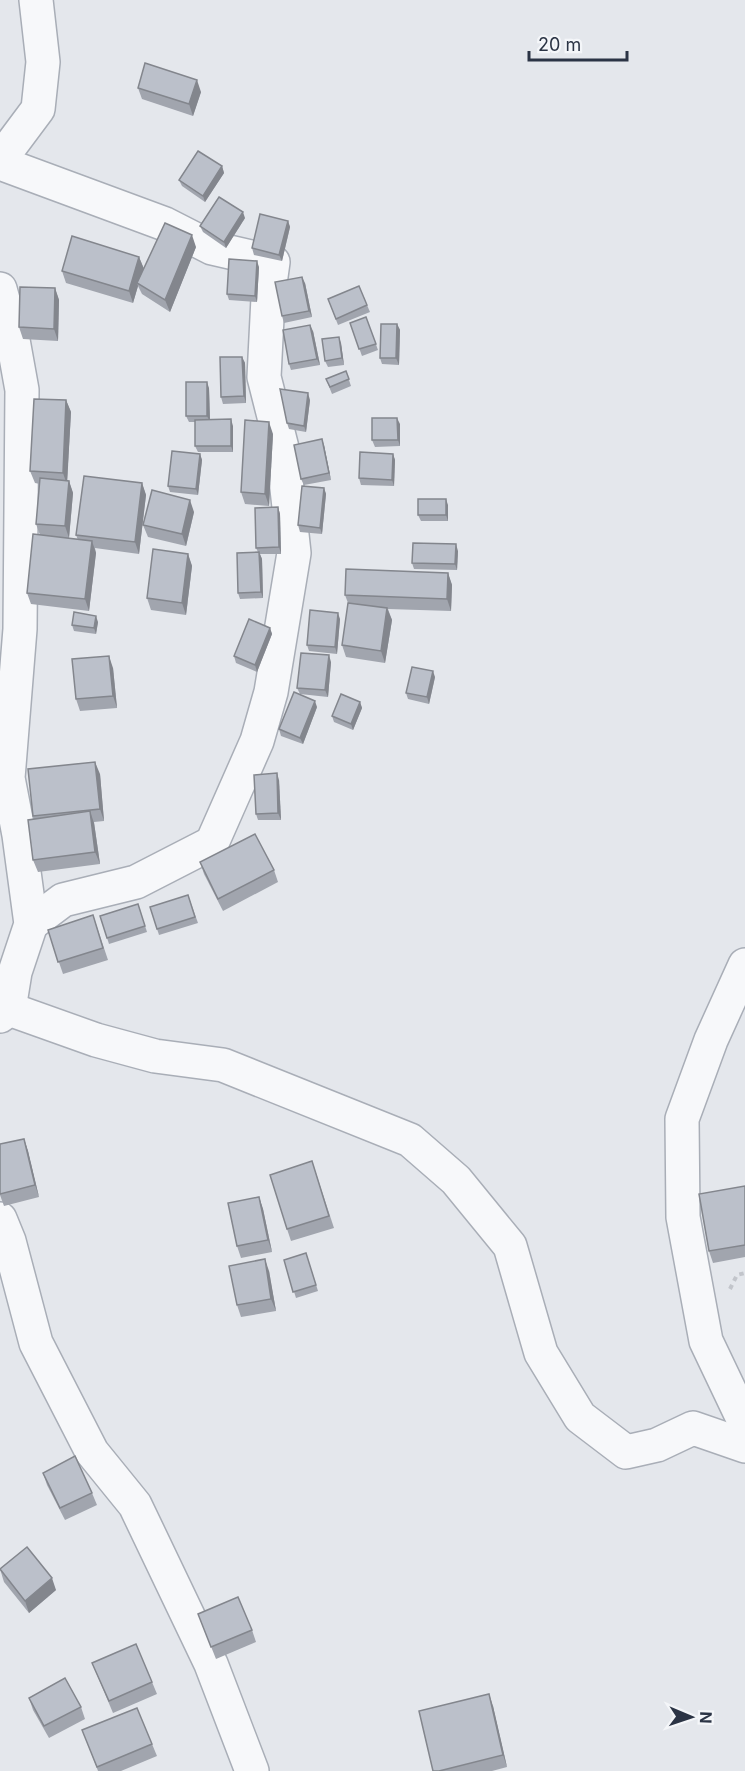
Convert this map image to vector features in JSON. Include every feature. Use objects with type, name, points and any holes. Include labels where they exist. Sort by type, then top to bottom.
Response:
[{"type":"street","points":[[31,924],[63,900],[136,882],[212,843],[257,741],[271,692],[294,552],[283,453],[264,377],[268,298],[273,262],[212,248],[165,225],[0,161],[38,109],[43,62],[36,0]]},
{"type":"street","points":[[0,289],[11,329],[22,390],[10,629],[8,778],[31,924],[5,1012],[154,1056],[223,1065],[410,1140],[456,1180],[510,1246],[541,1353],[580,1417],[626,1452],[657,1445],[693,1428],[745,1446]]},
{"type":"street","points":[[745,965],[711,1040],[682,1119],[683,1217],[706,1341],[745,1423]]},
{"type":"street","points":[[0,1219],[9,1241],[36,1343],[92,1452],[135,1504],[211,1664],[252,1771]]},
{"type":"building","points":[[145,63],[197,80],[189,104],[138,88]]},
{"type":"building","points":[[198,151],[222,166],[203,196],[179,180]]},
{"type":"building","points":[[219,197],[243,212],[224,242],[200,226]]},
{"type":"building","points":[[260,214],[288,221],[279,255],[252,248]]},
{"type":"building","points":[[165,223],[192,235],[165,300],[137,283]]},
{"type":"building","points":[[72,236],[139,257],[129,291],[62,271]]},
{"type":"building","points":[[229,259],[257,261],[255,296],[227,294]]},
{"type":"building","points":[[302,277],[309,311],[282,316],[275,282]]},
{"type":"building","points":[[359,286],[367,305],[336,319],[328,299]]},
{"type":"building","points":[[20,287],[55,288],[54,329],[19,327]]},
{"type":"building","points":[[366,317],[376,344],[359,349],[350,323]]},
{"type":"building","points":[[381,324],[397,324],[396,358],[380,358]]},
{"type":"building","points":[[310,325],[317,359],[289,364],[283,330]]},
{"type":"building","points":[[339,337],[342,358],[325,361],[322,339]]},
{"type":"building","points":[[220,357],[242,357],[244,396],[221,397]]},
{"type":"building","points":[[346,371],[349,379],[330,387],[326,379]]},
{"type":"building","points":[[186,382],[207,382],[207,416],[186,416]]},
{"type":"building","points":[[280,389],[308,393],[304,426],[287,423]]},
{"type":"building","points":[[34,399],[66,400],[63,473],[30,471]]},
{"type":"building","points":[[372,418],[397,418],[398,440],[372,440]]},
{"type":"building","points":[[231,419],[231,446],[195,446],[195,420]]},
{"type":"building","points":[[245,420],[269,422],[265,494],[241,492]]},
{"type":"building","points":[[322,439],[329,473],[301,479],[294,445]]},
{"type":"building","points":[[172,451],[200,454],[196,489],[168,486]]},
{"type":"building","points":[[360,452],[393,454],[392,480],[359,478]]},
{"type":"building","points":[[84,476],[142,483],[135,542],[76,535]]},
{"type":"building","points":[[40,478],[69,481],[65,526],[36,524]]},
{"type":"building","points":[[302,486],[324,488],[320,528],[298,525]]},
{"type":"building","points":[[152,490],[190,500],[182,534],[143,525]]},
{"type":"building","points":[[418,499],[446,499],[446,515],[418,515]]},
{"type":"building","points":[[278,507],[279,547],[256,548],[255,508]]},
{"type":"building","points":[[33,534],[92,541],[85,599],[27,593]]},
{"type":"building","points":[[413,543],[456,544],[455,564],[412,563]]},
{"type":"building","points":[[153,549],[188,554],[182,603],[147,598]]},
{"type":"building","points":[[259,552],[261,592],[238,593],[237,553]]},
{"type":"building","points":[[346,569],[448,573],[447,599],[345,595]]},
{"type":"building","points":[[348,603],[387,608],[381,651],[342,645]]},
{"type":"building","points":[[310,610],[338,613],[335,647],[307,645]]},
{"type":"building","points":[[74,612],[96,616],[94,628],[72,625]]},
{"type":"building","points":[[249,619],[270,628],[255,665],[234,656]]},
{"type":"building","points":[[301,653],[329,655],[325,690],[297,688]]},
{"type":"building","points":[[109,656],[113,696],[76,699],[72,659]]},
{"type":"building","points":[[412,667],[433,671],[427,697],[406,693]]},
{"type":"building","points":[[294,692],[315,701],[300,738],[279,729]]},
{"type":"building","points":[[341,694],[360,702],[351,724],[332,716]]},
{"type":"building","points":[[95,762],[100,809],[33,816],[28,769]]},
{"type":"building","points":[[277,773],[278,813],[256,814],[254,775]]},
{"type":"building","points":[[90,811],[95,852],[33,860],[28,820]]},
{"type":"building","points":[[255,834],[274,870],[218,899],[200,862]]},
{"type":"building","points":[[188,895],[195,917],[157,929],[150,907]]},
{"type":"building","points":[[138,904],[145,926],[107,938],[100,916]]},
{"type":"building","points":[[93,915],[103,948],[58,962],[48,930]]},
{"type":"building","points":[[24,1139],[35,1185],[0,1194],[0,1144]]},
{"type":"building","points":[[312,1161],[329,1216],[287,1229],[270,1175]]},
{"type":"building","points":[[745,1186],[745,1245],[709,1251],[699,1194]]},
{"type":"building","points":[[259,1197],[268,1240],[237,1246],[228,1203]]},
{"type":"building","points":[[306,1253],[316,1285],[293,1292],[284,1260]]},
{"type":"building","points":[[265,1259],[271,1299],[237,1305],[229,1266]]},
{"type":"building","points":[[75,1456],[92,1493],[60,1508],[43,1473]]},
{"type":"building","points":[[27,1547],[52,1578],[25,1601],[0,1569]]},
{"type":"building","points":[[238,1597],[252,1630],[211,1647],[198,1614]]},
{"type":"building","points":[[136,1644],[152,1682],[109,1701],[92,1663]]},
{"type":"building","points":[[65,1678],[81,1707],[44,1726],[29,1698]]},
{"type":"building","points":[[489,1694],[503,1755],[433,1771],[419,1711]]},
{"type":"building","points":[[137,1708],[152,1744],[97,1767],[82,1730]]}]
